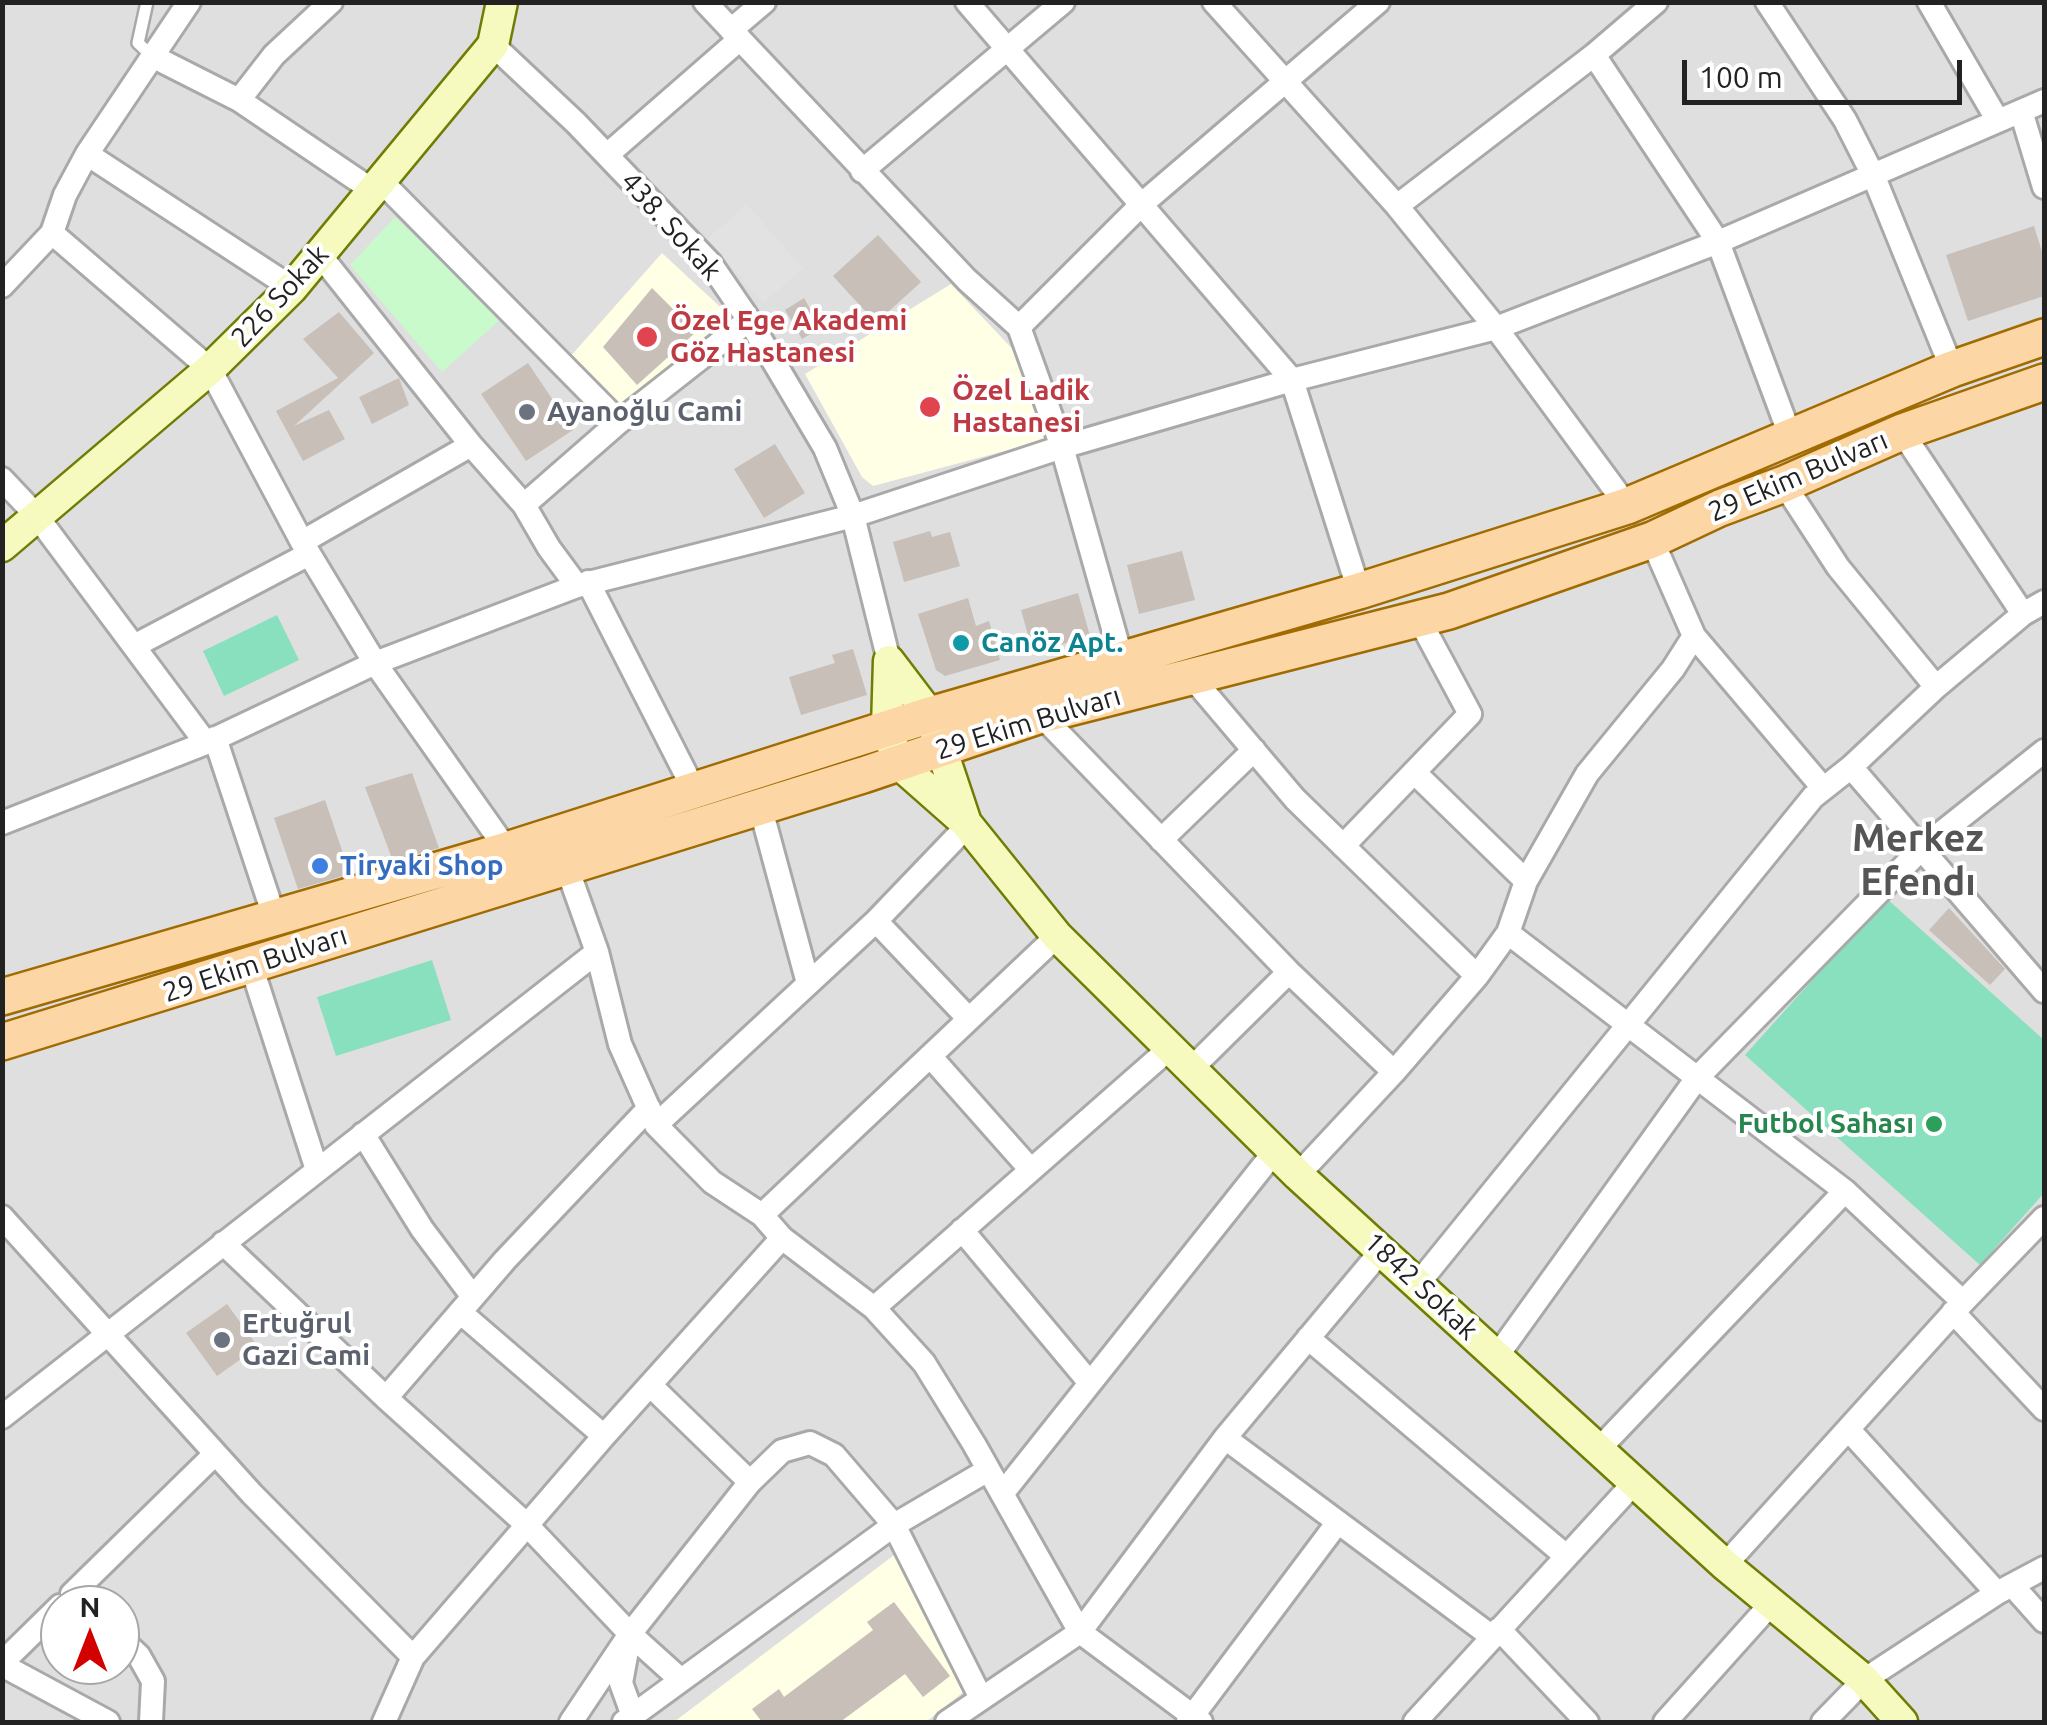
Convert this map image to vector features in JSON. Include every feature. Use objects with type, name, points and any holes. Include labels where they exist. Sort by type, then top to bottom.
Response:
[{"type":"main road","name":"29 Ekim Bulvarı","points":[[2,997],[507,850],[930,714],[1359,590],[1626,506],[1952,369],[2044,337]]},
{"type":"main road","name":"29 Ekim Bulvarı","points":[[2,1042],[898,764],[1041,715],[1419,619],[1652,540],[1902,432],[2044,382]]},
{"type":"street","points":[[2,286],[52,233],[64,195],[87,154],[189,2]]},
{"type":"street","points":[[239,100],[274,55],[331,2]]},
{"type":"street","name":"226 Sokak","points":[[2,546],[210,369],[292,288],[493,45],[502,2]]},
{"type":"street","points":[[704,2],[966,280],[1019,327],[1062,447],[1122,660]]},
{"type":"street","points":[[607,155],[736,35],[764,2]]},
{"type":"street","points":[[967,2],[1292,380],[1359,590]]},
{"type":"street","points":[[862,170],[1063,2]]},
{"type":"street","points":[[1214,2],[1397,206],[1496,328],[1626,506]]},
{"type":"street","points":[[1019,327],[1142,204],[1378,2]]},
{"type":"street","points":[[1767,2],[1845,120],[1874,176],[1952,369]]},
{"type":"street","points":[[1929,2],[1998,121]]},
{"type":"street","points":[[1397,206],[1594,55],[1642,6]]},
{"type":"street","name":"438. Sokak","points":[[493,45],[710,262],[750,320],[825,448],[852,516],[889,661]]},
{"type":"street","points":[[1594,55],[1718,242],[1792,438]]},
{"type":"street","points":[[152,56],[239,100],[377,186],[619,422]]},
{"type":"street","points":[[6,817],[210,741],[375,663],[582,584],[852,516],[1062,447],[1292,380],[1496,328],[1718,242],[2044,100]]},
{"type":"street","points":[[2020,111],[2044,187]]},
{"type":"street","points":[[87,154],[292,288]]},
{"type":"street","points":[[52,233],[210,369],[306,548],[375,663],[507,850]]},
{"type":"street","points":[[320,256],[471,446],[524,505],[549,548],[582,584],[695,792]]},
{"type":"street","points":[[524,505],[619,422],[750,320]]},
{"type":"street","points":[[1902,432],[2023,614]]},
{"type":"street","points":[[134,646],[306,548],[471,446]]},
{"type":"street","points":[[2,480],[36,515],[210,741],[275,919]]},
{"type":"street","points":[[1784,484],[1838,567],[1936,686]]},
{"type":"street","points":[[1652,540],[1694,636],[1824,788]]},
{"type":"street","points":[[1416,1285],[1813,797],[1936,686],[2023,614],[2044,602]]},
{"type":"street","points":[[1343,846],[1470,714],[1419,619]]},
{"type":"street","points":[[1298,1175],[1394,1072],[1508,933],[1526,880],[1587,774],[1673,669],[1694,636]]},
{"type":"street","points":[[889,661],[930,714],[967,824]]},
{"type":"street","points":[[889,661],[887,728],[898,764],[967,824]]},
{"type":"street","points":[[1190,675],[1295,798],[1476,976]]},
{"type":"street","points":[[1041,715],[1289,972],[1394,1072]]},
{"type":"street","points":[[1161,840],[1254,750]]},
{"type":"street","points":[[1497,1356],[1697,1078],[1922,849],[2044,750]]},
{"type":"street","points":[[1850,767],[2044,991]]},
{"type":"street","points":[[1414,772],[1526,880]]},
{"type":"street","points":[[760,806],[808,982]]},
{"type":"street","points":[[386,1398],[466,1304],[652,1116],[876,921],[967,824]]},
{"type":"street","name":"1842 Sokak","points":[[967,824],[1056,936],[1298,1175],[1725,1565],[1864,1680],[1902,1722]]},
{"type":"street","points":[[566,865],[597,952],[620,1044],[652,1116],[712,1182],[762,1215],[782,1238],[874,1308],[924,1363],[1080,1632],[1194,1720],[1338,1522]]},
{"type":"street","points":[[876,921],[968,1019]]},
{"type":"street","points":[[1508,933],[1846,1192],[1958,1308],[2044,1409]]},
{"type":"street","points":[[762,1215],[1056,936]]},
{"type":"street","points":[[2,1417],[597,952]]},
{"type":"street","points":[[251,964],[317,1170]]},
{"type":"street","points":[[874,1308],[1031,1170],[1289,972]]},
{"type":"street","points":[[930,1056],[1031,1170]]},
{"type":"street","points":[[363,1134],[466,1304],[604,1436]]},
{"type":"street","points":[[1002,1494],[1275,1151]]},
{"type":"street","points":[[1598,1450],[1846,1192]]},
{"type":"street","points":[[2,1217],[215,1454],[414,1657]]},
{"type":"street","points":[[962,1230],[1090,1383]]},
{"type":"street","points":[[1725,1565],[1958,1308],[2039,1235]]},
{"type":"street","points":[[384,1722],[414,1657],[604,1436],[782,1238]]},
{"type":"street","points":[[223,1243],[527,1525],[630,1634],[681,1680]]},
{"type":"street","points":[[948,1722],[1080,1632],[1225,1438],[1382,1250]]},
{"type":"street","points":[[1308,1338],[1566,1556]]},
{"type":"street","points":[[650,1384],[750,1482]]},
{"type":"street","points":[[1848,1429],[2004,1589],[2044,1621]]},
{"type":"street","points":[[1225,1438],[1495,1632],[1587,1722]]},
{"type":"street","points":[[571,1722],[630,1634],[750,1482],[782,1451],[810,1443],[834,1456],[894,1525],[980,1698]]},
{"type":"street","points":[[87,1585],[215,1454]]},
{"type":"street","points":[[630,1634],[621,1683],[628,1720],[894,1525],[988,1470]]},
{"type":"street","points":[[1414,1722],[1634,1483]]},
{"type":"street","points":[[1823,1722],[1864,1680],[2004,1589],[2044,1568]]},
{"type":"street","points":[[1665,1722],[1770,1605]]},
{"type":"street","points":[[40,1629],[2,1664],[108,1722]]},
{"type":"street","points":[[140,1658],[153,1681],[152,1722]]},
{"type":"lane","points":[[147,2],[138,42],[152,56]]},
{"type":"shaded area","points":[[3,3],[2044,3],[2044,1722],[3,1722]]},
{"type":"shaded area","points":[[747,204],[803,269],[763,303],[707,239]]},
{"type":"shaded area","name":"Özel Ege Akademi Göz Hastanesi","points":[[662,253],[730,316],[620,411],[569,358]]},
{"type":"shaded area","name":"Özel Ladik Hastanesi","points":[[951,284],[1021,358],[1046,440],[873,486],[862,477],[805,374]]},
{"type":"shaded area","points":[[898,1552],[967,1689],[926,1722],[674,1722]]},
{"type":"green space","points":[[395,217],[502,318],[442,372],[350,265]]},
{"type":"green space","points":[[277,615],[299,660],[224,696],[203,651]]},
{"type":"green space","name":"Futbol Sahası","points":[[1886,898],[2044,1040],[2044,1193],[1980,1265],[1745,1055]]},
{"type":"green space","points":[[432,960],[451,1020],[336,1056],[317,997]]},
{"type":"building","points":[[2034,226],[2044,258],[2044,296],[1968,321],[1946,255]]},
{"type":"building","points":[[878,235],[921,282],[876,323],[833,276]]},
{"type":"building","points":[[652,288],[696,332],[637,385],[603,347]]},
{"type":"building","points":[[804,298],[821,328],[802,339],[785,310]]},
{"type":"building","points":[[339,312],[374,353],[294,426],[329,410],[345,439],[303,461],[276,411],[338,378],[303,339]]},
{"type":"building","name":"Ayanoğlu Cami","points":[[528,363],[573,430],[526,461],[481,394]]},
{"type":"building","points":[[399,378],[409,405],[372,424],[359,397]]},
{"type":"building","points":[[775,444],[805,493],[764,518],[734,469]]},
{"type":"building","points":[[930,531],[932,537],[950,532],[960,566],[904,582],[893,542]]},
{"type":"building","points":[[1182,551],[1195,600],[1139,614],[1127,565]]},
{"type":"building","points":[[1078,593],[1090,636],[1033,653],[1021,610]]},
{"type":"building","name":"Canöz Apt.","points":[[968,598],[976,626],[989,621],[1000,660],[945,676],[936,670],[918,614]]},
{"type":"building","points":[[853,649],[867,695],[801,715],[789,677],[835,663],[832,655]]},
{"type":"building","points":[[412,773],[439,848],[393,861],[365,787]]},
{"type":"building","points":[[325,800],[350,874],[298,889],[274,818]]},
{"type":"building","points":[[1949,908],[2005,969],[1990,985],[1929,930]]},
{"type":"building","name":"Ertuğrul Gazi Cami","points":[[227,1304],[258,1347],[217,1376],[186,1333]]},
{"type":"building","points":[[894,1602],[950,1676],[923,1697],[905,1674],[840,1722],[762,1722],[752,1709],[779,1689],[784,1697],[873,1630],[867,1622]]},
{"type":"place","name":"Özel Ege Akademi Göz Hastanesi","points":[[647,337]]},
{"type":"place","name":"Özel Ladik Hastanesi","points":[[930,407]]},
{"type":"place","name":"Ayanoğlu Cami","points":[[527,412]]},
{"type":"place","name":"Canöz Apt.","points":[[961,643]]},
{"type":"place","name":"Tiryaki Shop","points":[[320,866]]},
{"type":"place","name":"Futbol Sahası","points":[[1934,1124]]},
{"type":"place","name":"Ertuğrul Gazi Cami","points":[[222,1340]]},
{"type":"district","name":"Merkez Efendı","points":[[1918,860]]}]
